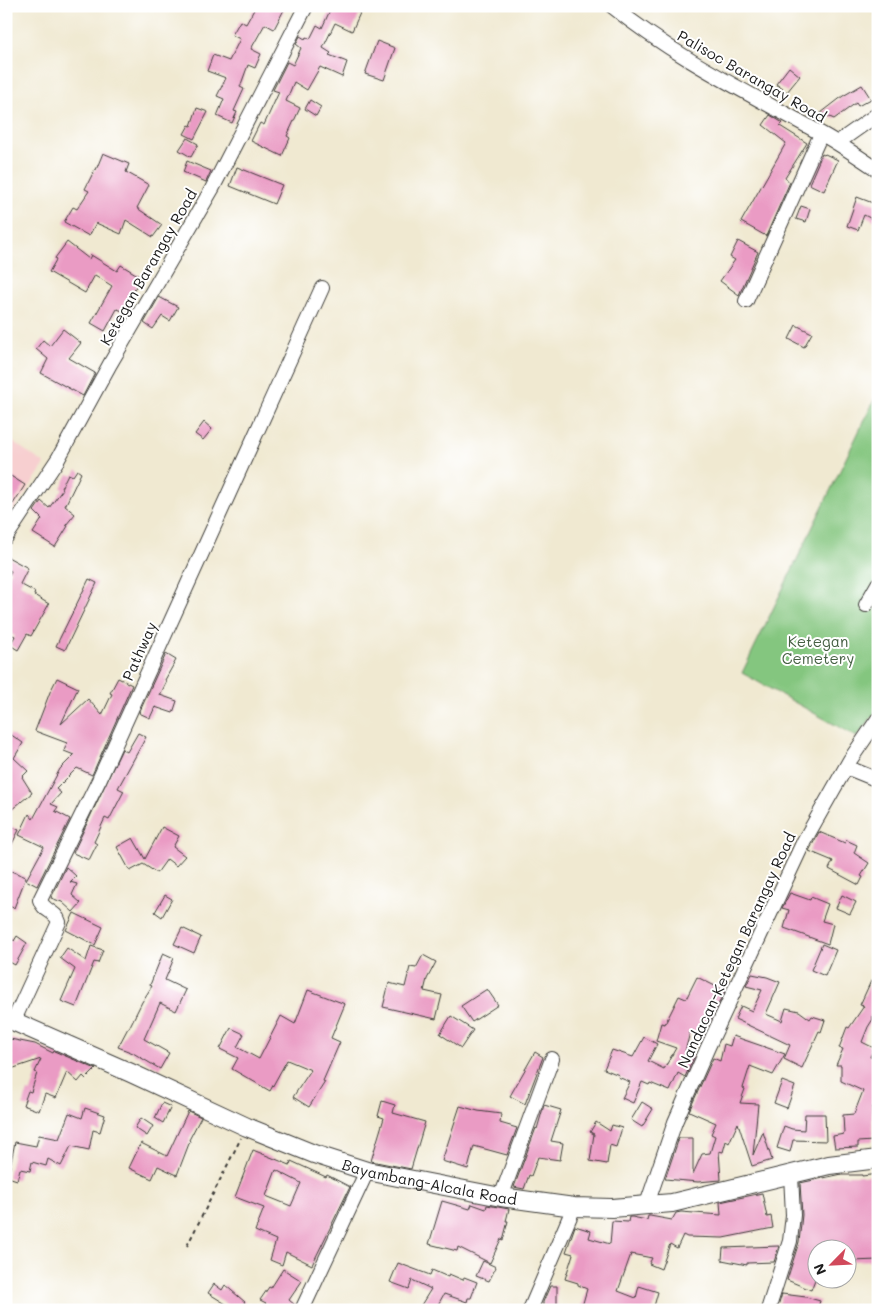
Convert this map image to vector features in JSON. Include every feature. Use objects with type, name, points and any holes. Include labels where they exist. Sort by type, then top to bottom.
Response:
[{"type":"main road","name":"Bayambang-Alcala Road","points":[[10,1019],[247,1127],[314,1154],[367,1171],[501,1197],[574,1208],[646,1206],[672,1203],[830,1165],[878,1160]]},
{"type":"street","name":"Ketegan Barangay Road","points":[[6,537],[58,459],[110,364],[212,189],[306,6]]},
{"type":"street","name":"Palisoc Barangay Road","points":[[612,6],[652,37],[683,57],[837,143],[878,170]]},
{"type":"street","points":[[837,143],[878,114]]},
{"type":"street","points":[[746,301],[821,134]]},
{"type":"street","name":"Pathway","points":[[10,1019],[59,922],[57,916],[44,907],[40,900],[95,788],[322,288]]},
{"type":"street","points":[[866,605],[878,584]]},
{"type":"street","name":"Nandacan-Ketegan Barangay Road","points":[[646,1206],[675,1122],[804,841],[846,766],[878,719]]},
{"type":"street","points":[[846,766],[878,780]]},
{"type":"street","points":[[501,1197],[552,1059]]},
{"type":"street","points":[[302,1310],[367,1171]]},
{"type":"street","points":[[768,1310],[790,1241],[793,1215],[791,1174]]},
{"type":"street","points":[[530,1310],[574,1208]]},
{"type":"path","points":[[187,1246],[247,1127]]},
{"type":"shaded area","points":[[6,437],[45,464],[6,521]]},
{"type":"green space","name":"Ketegan Cemetery","points":[[878,392],[878,709],[857,737],[742,673]]},
{"type":"building","points":[[256,6],[286,6],[274,29],[265,24],[251,49],[261,54],[255,68],[248,65],[240,87],[244,89],[234,111],[237,112],[232,123],[217,116],[224,99],[217,96],[226,78],[207,71],[213,55],[229,61],[240,39],[232,35],[240,21],[246,24]]},
{"type":"building","points":[[332,6],[345,6],[360,13],[352,31],[335,23],[323,48],[331,53],[329,55],[347,62],[342,77],[320,67],[307,90],[294,82],[286,101],[300,108],[287,136],[290,138],[282,156],[251,141],[260,123],[264,125],[279,92],[273,90],[287,62],[293,65],[301,48],[296,44],[300,36],[310,39],[317,25],[322,28]]},
{"type":"building","points":[[377,41],[395,48],[384,80],[365,74]]},
{"type":"building","points":[[789,67],[800,76],[787,92],[776,84]]},
{"type":"building","points":[[862,85],[871,99],[858,106],[856,103],[834,119],[821,113],[843,96]]},
{"type":"building","points":[[310,100],[321,107],[316,116],[305,109]]},
{"type":"building","points":[[197,108],[208,112],[194,139],[184,134],[189,125],[191,126]]},
{"type":"building","points":[[770,115],[783,123],[780,126],[807,143],[785,178],[790,182],[766,236],[741,222],[786,143],[763,125]]},
{"type":"building","points":[[187,138],[198,144],[191,157],[179,150]]},
{"type":"building","points":[[103,153],[129,164],[126,172],[149,185],[137,208],[162,225],[153,237],[126,220],[121,234],[96,223],[89,236],[64,222],[73,207],[77,209],[89,191],[85,189]]},
{"type":"building","points":[[822,154],[838,160],[824,191],[809,184]]},
{"type":"building","points":[[187,161],[211,171],[206,182],[183,172]]},
{"type":"building","points":[[237,167],[282,185],[274,204],[230,186]]},
{"type":"building","points":[[857,197],[878,205],[878,222],[864,215],[858,230],[847,226]]},
{"type":"building","points":[[801,206],[810,209],[806,222],[796,219]]},
{"type":"building","points":[[738,241],[758,252],[739,295],[720,281],[735,260],[730,257]]},
{"type":"building","points":[[67,242],[89,259],[91,255],[117,271],[121,265],[141,277],[123,311],[117,309],[105,331],[91,323],[112,286],[95,275],[85,293],[49,272],[56,260],[55,258]]},
{"type":"building","points":[[159,297],[178,307],[170,321],[162,316],[153,329],[144,323]]},
{"type":"building","points":[[796,325],[812,333],[804,347],[789,339]]},
{"type":"building","points":[[63,329],[81,343],[69,358],[95,373],[83,396],[41,373],[48,359],[36,349],[43,340],[50,346]]},
{"type":"building","points":[[204,422],[212,429],[203,440],[195,434]]},
{"type":"building","points":[[77,470],[81,473],[65,506],[75,514],[66,525],[68,526],[55,547],[33,533],[42,519],[34,511],[41,501],[49,508],[63,489],[61,488],[68,474],[73,476]]},
{"type":"building","points":[[6,473],[25,485],[13,504],[6,500]]},
{"type":"building","points":[[6,556],[28,568],[20,584],[35,592],[34,595],[49,604],[31,636],[27,634],[18,650],[10,645],[15,636],[6,632],[6,580],[11,571],[6,568]]},
{"type":"building","points":[[89,579],[97,583],[65,650],[56,646]]},
{"type":"building","points":[[166,654],[176,660],[165,680],[167,681],[160,695],[177,701],[173,713],[155,707],[150,718],[139,713]]},
{"type":"building","points":[[57,678],[78,688],[61,724],[88,699],[102,715],[118,678],[132,685],[92,775],[77,768],[56,789],[61,793],[51,804],[58,807],[55,811],[70,819],[37,886],[26,880],[44,847],[19,835],[29,814],[33,819],[60,769],[74,755],[64,751],[67,743],[35,731]]},
{"type":"building","points":[[138,733],[146,737],[118,788],[124,791],[109,820],[105,818],[94,842],[97,844],[89,860],[73,853],[122,749],[127,752]]},
{"type":"building","points":[[10,734],[23,743],[14,758],[28,771],[22,777],[32,793],[6,814],[6,740]]},
{"type":"building","points":[[6,824],[19,830],[6,856]]},
{"type":"building","points":[[162,827],[179,836],[173,847],[185,856],[176,866],[167,859],[157,873],[143,864],[130,871],[117,847],[133,838],[145,859]]},
{"type":"building","points":[[819,832],[845,843],[846,840],[857,845],[854,853],[869,863],[861,876],[863,877],[859,885],[829,869],[833,861],[809,851]]},
{"type":"building","points":[[66,867],[76,876],[70,882],[77,884],[72,895],[81,903],[73,912],[62,902],[51,898]]},
{"type":"building","points":[[6,869],[26,877],[14,908],[6,905]]},
{"type":"building","points":[[790,893],[810,900],[811,897],[828,904],[822,921],[833,924],[828,944],[784,928],[789,910],[782,908]]},
{"type":"building","points":[[165,895],[172,899],[162,917],[155,912]]},
{"type":"building","points":[[842,895],[856,902],[850,914],[836,908]]},
{"type":"building","points":[[74,913],[103,927],[95,945],[66,930]]},
{"type":"building","points":[[182,928],[201,937],[194,953],[174,944]]},
{"type":"building","points":[[6,932],[14,941],[17,936],[27,943],[15,965],[6,960]]},
{"type":"building","points":[[822,944],[836,950],[825,976],[811,970]]},
{"type":"building","points":[[91,946],[103,950],[98,963],[94,962],[76,1007],[61,1001],[75,969],[60,958],[67,948],[86,961]]},
{"type":"building","points":[[163,953],[174,958],[165,980],[186,990],[176,1011],[160,1003],[144,1039],[169,1053],[160,1069],[133,1053],[118,1047],[152,986],[150,985]]},
{"type":"building","points":[[423,955],[436,962],[427,979],[424,991],[442,995],[436,1019],[383,1007],[389,983],[405,987],[410,967],[416,968]]},
{"type":"building","points":[[752,974],[780,982],[766,1014],[782,1021],[786,1008],[799,1011],[810,1019],[812,1016],[825,1020],[821,1032],[819,1031],[802,1068],[784,1059],[790,1045],[735,1019],[741,1006],[752,1011],[762,990],[746,986]]},
{"type":"building","points":[[697,977],[725,991],[702,1037],[690,1032],[685,1052],[694,1057],[685,1077],[678,1073],[670,1091],[642,1082],[633,1103],[622,1098],[630,1082],[604,1069],[612,1050],[633,1057],[644,1037],[657,1044],[648,1061],[664,1069],[676,1048],[656,1041],[661,1023],[665,1024],[679,996],[686,999]]},
{"type":"building","points":[[871,981],[878,984],[878,1003],[862,1042],[874,1048],[870,1057],[878,1059],[874,1078],[878,1079],[878,1110],[872,1107],[873,1141],[858,1142],[858,1147],[835,1148],[833,1136],[844,1134],[843,1115],[854,1114],[863,1091],[841,1081],[841,1065],[836,1065],[843,1049],[839,1048],[847,1027],[849,1028],[864,1006],[860,1005]]},
{"type":"building","points":[[487,989],[498,1005],[472,1022],[461,1006]]},
{"type":"building","points":[[308,990],[345,1004],[331,1038],[340,1042],[323,1081],[325,1082],[309,1107],[293,1097],[311,1070],[287,1060],[270,1091],[232,1069],[238,1058],[220,1049],[231,1028],[244,1034],[237,1047],[259,1059],[281,1016],[295,1024]]},
{"type":"building","points":[[451,1016],[473,1030],[461,1048],[440,1034]]},
{"type":"building","points":[[733,1036],[785,1054],[773,1075],[750,1066],[740,1103],[758,1104],[753,1155],[763,1132],[772,1160],[752,1166],[738,1123],[729,1143],[726,1141],[723,1152],[719,1151],[721,1180],[698,1182],[665,1179],[679,1138],[693,1138],[693,1174],[702,1154],[710,1153],[715,1136],[711,1134],[716,1123],[689,1111],[713,1058],[720,1061],[724,1044],[730,1046]]},
{"type":"building","points":[[10,1039],[35,1044],[53,1053],[54,1051],[96,1069],[86,1079],[83,1076],[78,1082],[67,1072],[56,1098],[45,1094],[39,1111],[23,1105],[28,1091],[31,1092],[37,1073],[35,1072],[41,1059],[8,1070],[6,1058]]},
{"type":"building","points":[[535,1052],[543,1057],[525,1104],[510,1096]]},
{"type":"building","points":[[782,1081],[795,1086],[787,1108],[774,1103]]},
{"type":"building","points":[[382,1101],[395,1105],[393,1113],[425,1122],[411,1169],[371,1161],[384,1118],[378,1116]]},
{"type":"building","points":[[642,1102],[653,1109],[642,1127],[631,1120]]},
{"type":"building","points":[[162,1103],[171,1107],[163,1123],[155,1118]]},
{"type":"building","points":[[544,1105],[561,1110],[551,1141],[563,1143],[560,1160],[538,1157],[524,1189],[514,1187],[537,1129]]},
{"type":"building","points":[[460,1106],[501,1114],[500,1123],[517,1128],[507,1155],[474,1146],[468,1169],[442,1161]]},
{"type":"building","points":[[85,1108],[105,1115],[100,1132],[93,1130],[89,1150],[71,1146],[61,1166],[48,1159],[46,1166],[32,1162],[30,1171],[20,1169],[17,1180],[8,1177],[15,1142],[36,1146],[39,1135],[59,1139],[69,1113],[82,1118]]},
{"type":"building","points":[[188,1111],[201,1117],[189,1140],[177,1175],[158,1166],[152,1179],[129,1168],[141,1143],[167,1156]]},
{"type":"building","points":[[805,1114],[825,1114],[826,1141],[793,1140],[790,1152],[777,1148],[784,1126],[804,1130]]},
{"type":"building","points":[[141,1118],[153,1126],[147,1136],[135,1128]]},
{"type":"building","points":[[596,1122],[610,1131],[612,1125],[622,1128],[616,1147],[610,1145],[607,1164],[590,1161],[594,1134],[590,1132]]},
{"type":"building","points":[[253,1150],[290,1165],[291,1161],[326,1177],[327,1175],[350,1187],[312,1265],[286,1252],[282,1265],[270,1260],[276,1240],[255,1231],[264,1208],[235,1197]],"holes":[[[276,1170],[301,1183],[291,1206],[266,1196]]]},
{"type":"building","points":[[842,1174],[862,1176],[878,1174],[878,1260],[856,1261],[856,1238],[806,1238],[806,1288],[787,1280],[799,1242],[802,1215],[800,1183]]},
{"type":"building","points":[[762,1193],[767,1217],[771,1216],[773,1228],[723,1238],[687,1237],[683,1235],[677,1248],[670,1244],[661,1269],[649,1264],[652,1258],[631,1254],[618,1291],[636,1298],[639,1286],[658,1292],[653,1310],[615,1310],[605,1306],[604,1310],[581,1310],[587,1289],[578,1285],[578,1283],[565,1279],[573,1254],[566,1252],[575,1226],[591,1231],[589,1238],[610,1244],[612,1221],[628,1222],[629,1217],[647,1220],[648,1216],[672,1220],[676,1213],[681,1212],[721,1215],[720,1202]]},
{"type":"building","points":[[442,1201],[470,1209],[472,1204],[486,1209],[487,1205],[509,1209],[503,1240],[501,1239],[490,1263],[458,1247],[457,1251],[429,1244]]},
{"type":"building","points":[[779,1246],[774,1262],[747,1263],[747,1265],[722,1260],[723,1248]]},
{"type":"building","points":[[483,1261],[496,1267],[489,1281],[476,1276]]},
{"type":"building","points":[[398,1263],[430,1275],[432,1270],[448,1277],[449,1274],[463,1280],[464,1277],[477,1282],[471,1298],[468,1298],[467,1302],[444,1294],[435,1310],[418,1310],[431,1289],[412,1280],[409,1289],[390,1282]]},
{"type":"building","points":[[283,1269],[302,1281],[289,1300],[295,1305],[292,1310],[261,1310],[266,1303],[260,1300],[269,1287],[271,1288]]},
{"type":"building","points":[[214,1284],[222,1290],[225,1285],[245,1302],[239,1310],[227,1310],[229,1306],[208,1293]]},
{"type":"building","points":[[550,1286],[557,1286],[557,1309],[543,1308],[543,1302]]},
{"type":"building","points":[[782,1294],[820,1301],[817,1310],[777,1310]]}]
